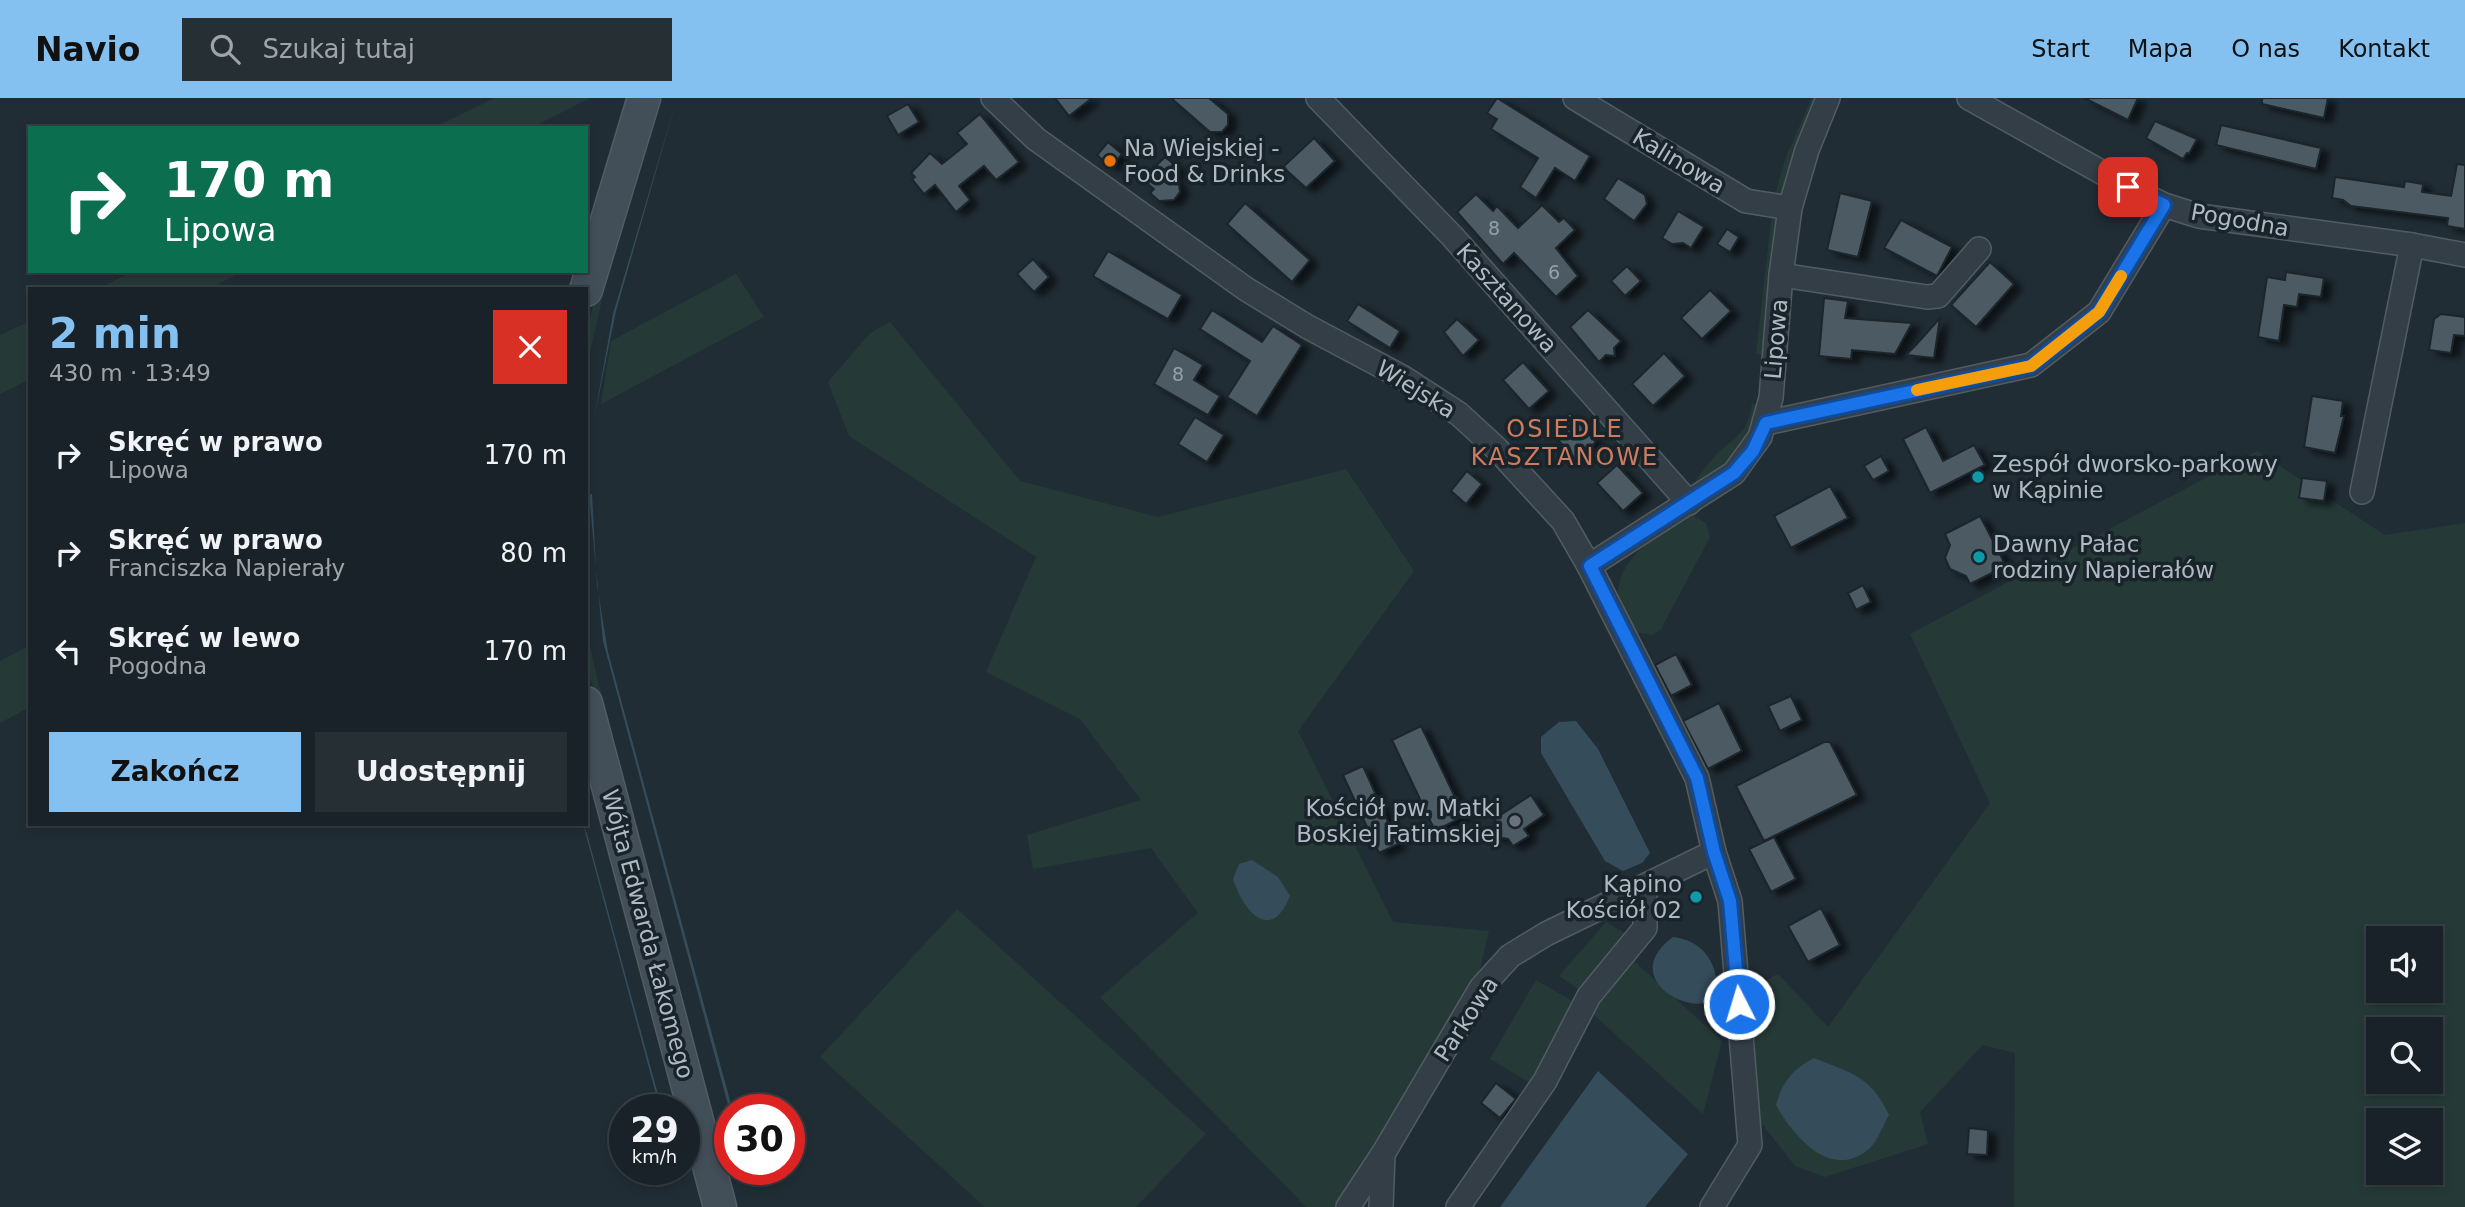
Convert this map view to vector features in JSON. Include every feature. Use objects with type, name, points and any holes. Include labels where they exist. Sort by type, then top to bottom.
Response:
[{"type":"street","points":[[587,287],[644,98]]},
{"type":"street","name":"Wiejska","points":[[993,98],[1036,139],[1246,289],[1308,327],[1402,377],[1459,414],[1496,448],[1563,522],[1590,566],[1697,778],[1714,852],[1730,901],[1751,1131],[1750,1145],[1744,1159],[1712,1207]]},
{"type":"street","name":"Kasztanowa","points":[[1318,98],[1452,236],[1689,503]]},
{"type":"street","name":"Kalinowa","points":[[1575,98],[1746,201],[1790,208]]},
{"type":"street","name":"Lipowa","points":[[1590,566],[1734,473],[1744,463],[1766,423],[1790,208],[1807,150],[1828,98]]},
{"type":"street","name":"Pogodna","points":[[1969,98],[2164,205],[2199,216],[2412,245],[2465,256]]},
{"type":"street","points":[[1766,423],[2031,366],[2099,312],[2164,205]]},
{"type":"street","points":[[2362,492],[2412,245]]},
{"type":"street","name":"Lipowa","points":[[1781,275],[1927,297],[1938,296],[1979,250]]},
{"type":"street","name":"Wójta Edwarda Łakomego","points":[[588,711],[720,1207]]},
{"type":"street","name":"Parkowa","points":[[1348,1207],[1383,1154],[1481,988],[1510,957],[1546,934],[1714,852]]},
{"type":"street","points":[[1458,1207],[1545,1081],[1589,996],[1645,928],[1645,888]]},
{"type":"street","points":[[1381,1207],[1383,1154]]},
{"type":"green space","points":[[495,98],[590,98],[535,126],[437,126]]},
{"type":"green space","points":[[625,98],[632,98],[588,248],[588,223]]},
{"type":"green space","points":[[654,98],[661,98],[604,290],[588,361],[588,325]]},
{"type":"green space","points":[[1812,98],[1820,98],[1782,197],[1774,198],[1786,157]]},
{"type":"green space","points":[[1772,213],[1779,221],[1767,355],[1756,354]]},
{"type":"green space","points":[[130,273],[240,273],[213,287],[101,287]]},
{"type":"green space","points":[[736,274],[764,317],[601,404],[611,341]]},
{"type":"green space","points":[[28,322],[28,380],[0,394],[0,335]]},
{"type":"green space","points":[[890,322],[1020,481],[1158,517],[1346,469],[1414,571],[1298,731],[1393,922],[1489,931],[1476,986],[1376,1152],[1335,1207],[1306,1207],[1100,997],[1198,913],[1151,848],[1033,869],[1027,835],[1141,800],[1080,719],[986,672],[1036,557],[849,436],[828,382],[870,333]]},
{"type":"green space","points":[[1752,403],[1758,406],[1755,422],[1743,447],[1726,466],[1689,490],[1712,459],[1744,428]]},
{"type":"green space","points":[[2257,451],[2385,535],[2465,523],[2465,1207],[2014,1207],[2015,1053],[1983,1045],[1920,1112],[1928,1144],[1825,1177],[1795,1166],[1759,1120],[1743,993],[1778,974],[1828,1027],[1990,803],[1910,634]]},
{"type":"green space","points":[[1689,513],[1706,523],[1710,537],[1661,629],[1653,635],[1631,632],[1619,606],[1618,590],[1622,576],[1639,551]]},
{"type":"green space","points":[[588,635],[597,678],[714,1117],[714,1143],[588,670]]},
{"type":"green space","points":[[28,646],[28,708],[0,723],[0,661]]},
{"type":"green space","points":[[957,909],[1206,1134],[1136,1207],[985,1207],[820,1057]]},
{"type":"green space","points":[[1606,922],[1633,938],[1588,996],[1559,976]]},
{"type":"green space","points":[[1633,960],[1722,1041],[1703,1114],[1592,1013]]},
{"type":"green space","points":[[1536,980],[1579,1005],[1532,1084],[1490,1059]]},
{"type":"green space","points":[[725,1185],[732,1185],[738,1207],[731,1207]]},
{"type":"water","points":[[677,98],[616,311],[594,419],[613,314]]},
{"type":"water","points":[[589,494],[592,494],[596,568]]},
{"type":"water","points":[[599,595],[608,652],[728,1094],[725,1094],[603,641]]},
{"type":"water","points":[[1576,721],[1598,749],[1650,853],[1642,863],[1623,871],[1605,861],[1541,753],[1541,737],[1559,722]]},
{"type":"water","points":[[584,826],[587,834],[658,1094]]},
{"type":"water","points":[[1252,860],[1278,877],[1290,896],[1283,910],[1274,918],[1258,918],[1250,911],[1233,879],[1239,864]]},
{"type":"water","points":[[1673,937],[1694,944],[1708,957],[1716,976],[1716,998],[1705,1003],[1677,999],[1664,991],[1656,980],[1653,967],[1658,952]]},
{"type":"water","points":[[1814,1058],[1859,1077],[1875,1092],[1889,1115],[1873,1145],[1856,1157],[1842,1160],[1828,1158],[1815,1151],[1793,1130],[1776,1105],[1789,1077]]},
{"type":"water","points":[[1598,1071],[1688,1154],[1645,1207],[1500,1207]]},
{"type":"building","points":[[1055,98],[1092,98],[1069,116]]},
{"type":"building","points":[[1171,98],[1209,98],[1228,114],[1228,125],[1222,132],[1210,132]]},
{"type":"building","points":[[1497,98],[1590,156],[1575,181],[1555,168],[1536,198],[1520,187],[1538,158],[1491,129],[1497,119],[1487,113]]},
{"type":"building","points":[[2084,98],[2138,98],[2128,120]]},
{"type":"building","points":[[2262,98],[2328,98],[2324,118],[2262,104]]},
{"type":"building","points":[[908,104],[919,122],[898,135],[887,116]]},
{"type":"building","points":[[980,114],[1019,162],[996,180],[984,166],[959,186],[970,200],[956,212],[935,185],[924,194],[912,179],[915,177],[911,173],[930,153],[942,164],[967,144],[957,133]]},
{"type":"building","points":[[2155,121],[2197,139],[2189,154],[2183,159],[2146,138]]},
{"type":"building","points":[[2221,125],[2321,148],[2316,169],[2216,145]]},
{"type":"building","points":[[1314,138],[1335,161],[1306,188],[1283,167]]},
{"type":"building","name":"Na Wiejskiej - Food & Drinks","points":[[1108,142],[1122,154],[1111,167],[1097,155]]},
{"type":"building","points":[[1165,157],[1179,168],[1171,178],[1179,184],[1180,192],[1174,200],[1159,201],[1150,193],[1154,189],[1142,179]]},
{"type":"building","points":[[2457,164],[2465,165],[2465,229],[2447,226],[2448,218],[2351,206],[2343,200],[2332,198],[2335,177],[2404,187],[2405,181],[2423,184],[2422,192],[2451,196]]},
{"type":"building","points":[[1618,178],[1645,195],[1647,204],[1634,221],[1604,199]]},
{"type":"building","points":[[1840,193],[1872,201],[1858,257],[1827,250]]},
{"type":"building","points":[[1476,194],[1493,211],[1497,206],[1518,228],[1542,205],[1559,222],[1564,218],[1575,230],[1556,248],[1578,276],[1556,297],[1514,253],[1503,264],[1457,212]]},
{"type":"building","points":[[1245,203],[1310,260],[1292,282],[1227,224]]},
{"type":"building","points":[[1678,211],[1704,227],[1691,248],[1683,243],[1672,244],[1662,238]]},
{"type":"building","points":[[1901,220],[1952,247],[1937,276],[1884,248]]},
{"type":"building","points":[[1727,229],[1739,237],[1730,252],[1717,244]]},
{"type":"building","points":[[1108,251],[1182,295],[1168,319],[1093,276]]},
{"type":"building","points":[[1033,259],[1049,277],[1034,292],[1017,274]]},
{"type":"building","points":[[1990,262],[2014,284],[1976,327],[1951,305]]},
{"type":"building","points":[[1627,266],[1641,281],[1625,296],[1611,281]]},
{"type":"building","points":[[2286,272],[2324,278],[2321,297],[2299,294],[2297,307],[2284,305],[2279,341],[2258,337],[2267,277],[2285,280]]},
{"type":"building","points":[[1710,290],[1731,311],[1702,339],[1681,318]]},
{"type":"building","points":[[1824,298],[1848,301],[1845,318],[1912,323],[1895,354],[1852,350],[1851,359],[1819,356]]},
{"type":"building","points":[[1358,304],[1400,331],[1390,348],[1347,321]]},
{"type":"building","points":[[1212,310],[1262,342],[1273,326],[1302,345],[1257,416],[1227,397],[1250,361],[1200,329]]},
{"type":"building","points":[[1588,310],[1621,341],[1614,348],[1615,356],[1606,355],[1599,362],[1570,327]]},
{"type":"building","points":[[2441,314],[2465,317],[2465,336],[2454,335],[2451,353],[2429,350],[2434,319]]},
{"type":"building","points":[[1940,318],[1934,358],[1906,355],[1915,346]]},
{"type":"building","points":[[1457,319],[1479,340],[1463,356],[1444,332]]},
{"type":"building","points":[[1174,348],[1203,365],[1194,380],[1220,396],[1208,415],[1154,384]]},
{"type":"building","points":[[1664,353],[1685,376],[1653,406],[1632,384]]},
{"type":"building","points":[[1523,362],[1549,391],[1529,409],[1503,380]]},
{"type":"building","points":[[2312,396],[2343,401],[2341,416],[2344,416],[2335,453],[2304,447]]},
{"type":"building","points":[[1570,413],[1596,442],[1576,460],[1550,431]]},
{"type":"building","points":[[1195,417],[1224,435],[1207,462],[1178,444]]},
{"type":"building","points":[[1926,427],[1943,461],[1974,445],[1985,465],[1930,493],[1903,439]]},
{"type":"building","points":[[1881,456],[1889,471],[1873,480],[1864,466]]},
{"type":"building","points":[[1617,465],[1643,493],[1623,511],[1597,483]]},
{"type":"building","points":[[1467,471],[1482,484],[1466,504],[1451,491]]},
{"type":"building","points":[[2302,478],[2327,481],[2324,501],[2299,498]]},
{"type":"building","points":[[1830,486],[1848,518],[1791,548],[1774,516]]},
{"type":"building","name":"Dawny Pałac rodziny Napierałów","points":[[1980,516],[2006,566],[1970,584],[1966,576],[1950,569],[1945,558],[1950,545],[1945,534]]},
{"type":"building","points":[[1863,585],[1871,602],[1856,610],[1848,593]]},
{"type":"building","points":[[1676,654],[1692,685],[1671,696],[1655,665]]},
{"type":"building","points":[[1791,696],[1802,720],[1780,731],[1768,706]]},
{"type":"building","points":[[1719,703],[1742,751],[1708,769],[1683,721]]},
{"type":"building","points":[[1421,726],[1464,816],[1435,831],[1392,740]]},
{"type":"building","points":[[1824,742],[1830,742],[1857,795],[1764,841],[1736,786]]},
{"type":"building","points":[[1363,766],[1398,844],[1379,853],[1343,775]]},
{"type":"building","name":"Kościół pw. Matki Boskiej Fatimskiej","points":[[1531,795],[1544,815],[1524,829],[1529,836],[1513,846],[1508,839],[1490,836],[1496,818]]},
{"type":"building","points":[[1774,837],[1796,879],[1771,892],[1749,849]]},
{"type":"building","points":[[1821,908],[1840,945],[1808,962],[1788,926]]},
{"type":"building","points":[[1496,1083],[1516,1099],[1500,1118],[1481,1103]]},
{"type":"building","points":[[1969,1128],[1988,1130],[1987,1155],[1967,1154]]},
{"type":"slow traffic","points":[[1917,390],[2031,366],[2099,312],[2121,276]]},
{"type":"place","name":"Na Wiejskiej - Food & Drinks","points":[[1110,161]]},
{"type":"place","name":"Zespół dworsko-parkowy w Kąpinie","points":[[1978,477]]},
{"type":"place","name":"Dawny Pałac rodziny Napierałów","points":[[1979,557]]},
{"type":"place","name":"Kościół pw. Matki Boskiej Fatimskiej","points":[[1515,821]]},
{"type":"place","name":"Kąpino Kościół 02","points":[[1696,897]]},
{"type":"district","name":"OSIEDLE KASZTANOWE","points":[[1565,443]]},
{"type":"route","points":[[1739,1004],[1730,901],[1714,852],[1697,778],[1590,566],[1734,473],[1753,451],[1766,423],[2031,366],[2099,312],[2164,205],[2128,187]]}]
